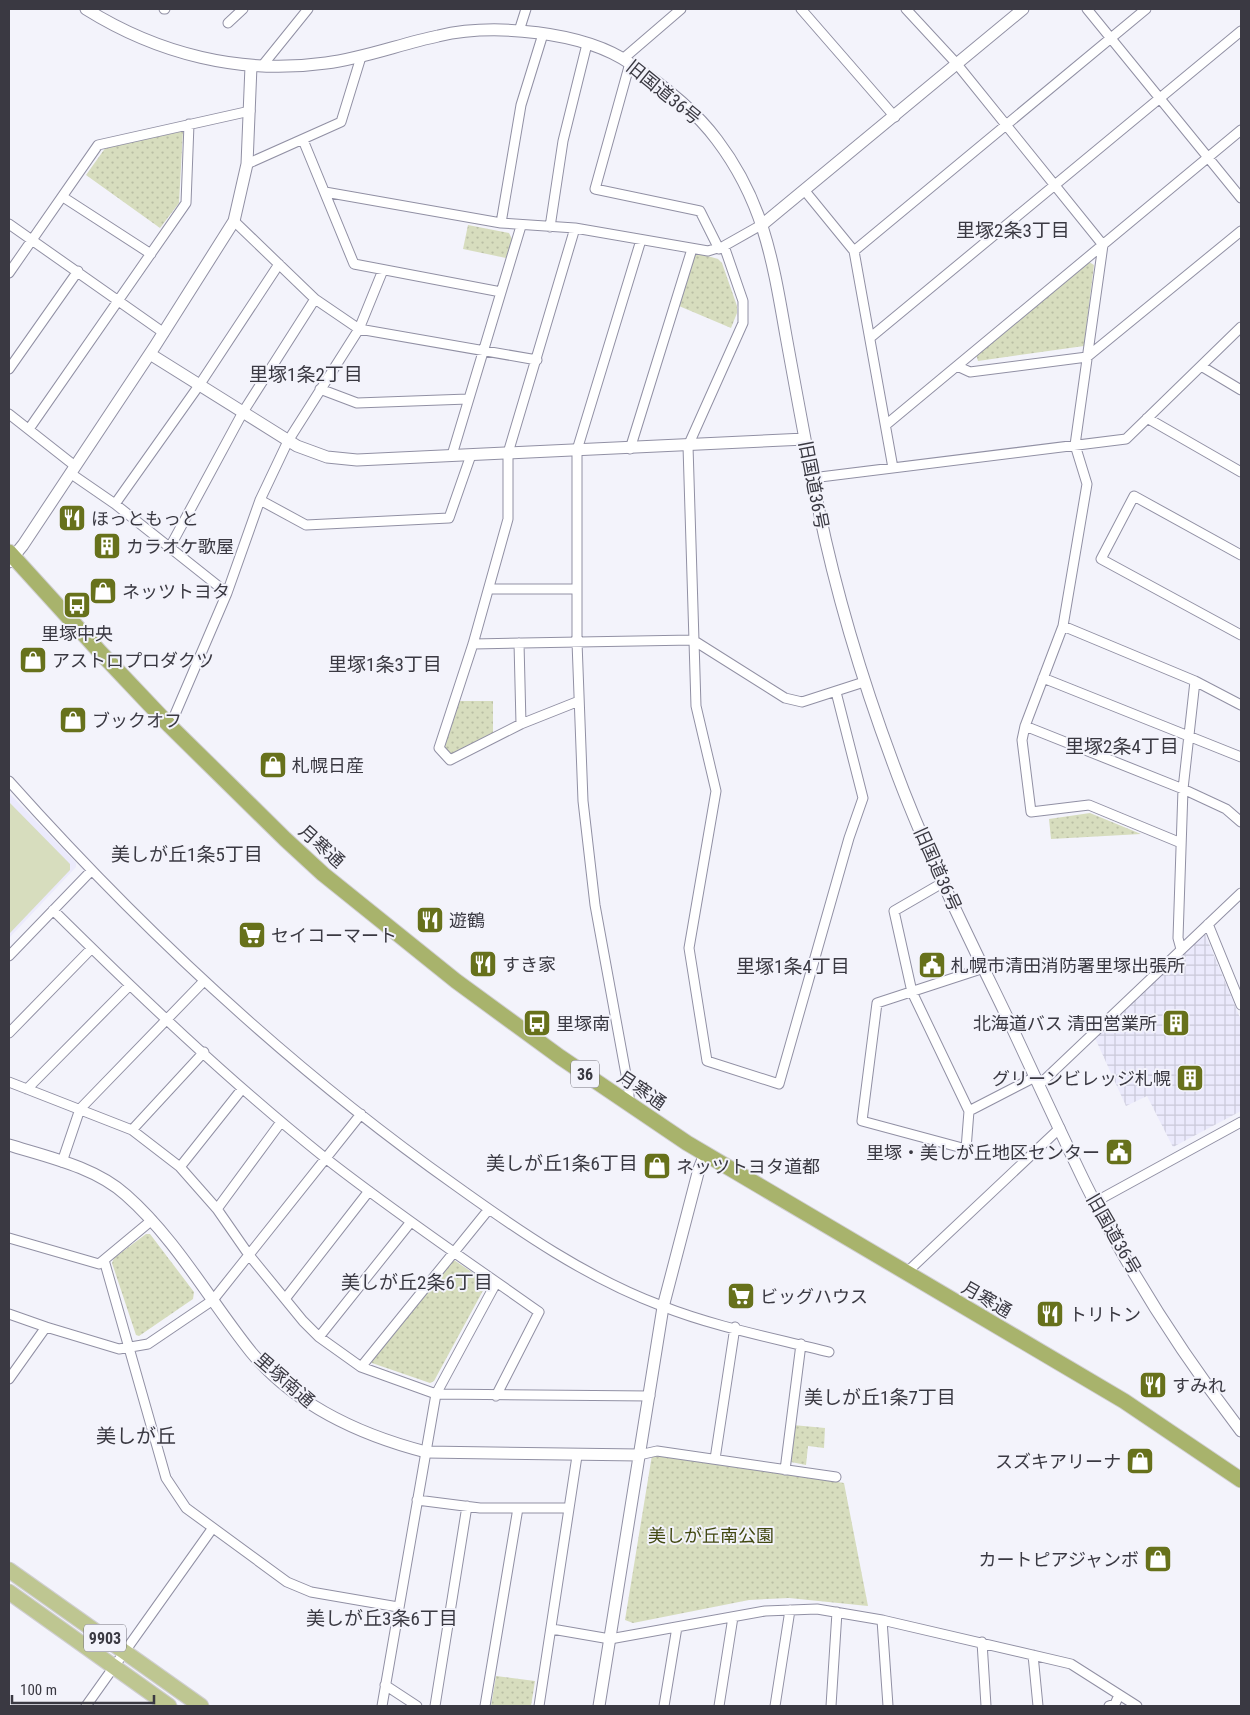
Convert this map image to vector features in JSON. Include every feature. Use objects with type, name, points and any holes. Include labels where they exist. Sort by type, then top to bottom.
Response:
[{"type":"highway","name":"月寒通","points":[[10,557],[170,726],[285,839],[331,880],[456,981],[629,1104],[705,1154],[1124,1401],[1241,1480]]},
{"type":"main road","name":"9903","points":[[9,1570],[201,1706]]},
{"type":"main road","name":"9903","points":[[9,1592],[169,1706]]},
{"type":"street","name":"旧国道36号","points":[[86,9],[140,38],[185,54],[257,66],[307,66],[361,57],[439,35],[486,30],[544,34],[586,44],[627,61],[686,106],[711,132],[741,176],[763,224],[812,478],[837,589],[864,682],[894,765],[944,882],[1095,1202],[1164,1322],[1241,1431]]},
{"type":"street","points":[[228,23],[243,9]]},
{"type":"street","points":[[10,557],[164,333],[234,221],[247,164],[250,111],[257,66],[308,9]]},
{"type":"street","points":[[519,31],[526,9]]},
{"type":"street","points":[[680,9],[627,61],[595,189],[700,211],[722,248],[743,301],[743,323],[688,446],[696,706],[716,791],[710,838],[689,948],[707,1061],[779,1084],[849,838],[863,798],[836,692]]},
{"type":"street","points":[[801,9],[895,117]]},
{"type":"street","points":[[906,9],[956,63],[1103,245],[1076,445],[1087,484],[1063,626],[1025,726],[1022,740],[1031,812],[1089,805],[1181,843]]},
{"type":"street","points":[[1087,9],[1241,198]]},
{"type":"street","points":[[854,251],[1146,9]]},
{"type":"street","points":[[326,192],[521,226],[575,228],[692,249],[722,248],[763,224],[805,191],[895,117],[1016,11]]},
{"type":"street","points":[[870,337],[1241,31]]},
{"type":"street","points":[[501,223],[521,105],[544,34]]},
{"type":"street","points":[[550,227],[563,141],[586,44]]},
{"type":"street","points":[[247,164],[341,122],[361,57]]},
{"type":"street","points":[[9,273],[98,145],[250,111]]},
{"type":"street","points":[[29,429],[186,203],[189,124]]},
{"type":"street","points":[[887,424],[1241,130]]},
{"type":"street","points":[[303,140],[354,264],[501,292]]},
{"type":"street","points":[[805,191],[854,251],[887,424],[893,468]]},
{"type":"street","points":[[63,197],[151,254]]},
{"type":"street","points":[[234,221],[315,299],[360,329],[537,360]]},
{"type":"street","points":[[9,224],[164,333]]},
{"type":"street","points":[[452,455],[521,226]]},
{"type":"street","points":[[575,228],[508,453],[508,519],[473,644],[439,748],[450,760],[521,724],[579,701]]},
{"type":"street","points":[[957,366],[970,372],[1087,357],[1241,231]]},
{"type":"street","points":[[629,1104],[629,1091],[595,905],[583,801],[576,589],[577,450],[641,240]]},
{"type":"street","points":[[630,449],[692,249]]},
{"type":"street","points":[[115,504],[200,384],[279,264]]},
{"type":"street","points":[[170,726],[227,593],[260,500],[288,441],[360,329],[383,270]]},
{"type":"street","points":[[9,369],[78,272]]},
{"type":"street","points":[[170,547],[243,412],[315,299]]},
{"type":"street","points":[[812,478],[1126,439],[1241,327]]},
{"type":"street","points":[[150,354],[288,441],[328,457],[357,460],[630,449],[805,439]]},
{"type":"street","points":[[1200,366],[1241,390]]},
{"type":"street","points":[[320,389],[357,403],[468,399]]},
{"type":"street","points":[[9,414],[29,429],[72,469],[227,593]]},
{"type":"street","points":[[1147,418],[1241,472]]},
{"type":"street","points":[[260,500],[306,525],[448,518],[471,454]]},
{"type":"street","points":[[1240,632],[1100,559],[1134,496],[1241,555]]},
{"type":"street","points":[[489,589],[576,589]]},
{"type":"street","points":[[1063,626],[1195,680],[1241,705]]},
{"type":"street","points":[[473,644],[693,640],[785,698],[802,702],[864,682]]},
{"type":"street","points":[[519,643],[521,724]]},
{"type":"street","points":[[1043,678],[1241,757]]},
{"type":"street","points":[[1181,948],[1178,938],[1183,788],[1195,680]]},
{"type":"street","points":[[1025,726],[1183,788],[1226,809],[1241,822]]},
{"type":"street","points":[[9,781],[91,871],[226,1002],[407,1151],[489,1209],[564,1258],[663,1307],[829,1352]]},
{"type":"street","points":[[9,956],[91,871]]},
{"type":"street","points":[[944,882],[894,911],[912,992],[969,1111],[966,1148],[862,1121],[877,1003],[912,992],[984,968]]},
{"type":"street","points":[[969,1111],[1037,1081],[1241,893]]},
{"type":"street","points":[[53,910],[129,986],[281,1122],[410,1223],[539,1312],[496,1396]]},
{"type":"street","points":[[1208,924],[1241,1005]]},
{"type":"street","points":[[9,1034],[91,948]]},
{"type":"street","points":[[62,1162],[80,1109],[204,981]]},
{"type":"street","points":[[28,1089],[129,986]]},
{"type":"street","points":[[132,1130],[204,1052]]},
{"type":"street","points":[[9,1082],[132,1130],[180,1167],[217,1209],[249,1255],[319,1337],[362,1367],[436,1394],[650,1396]]},
{"type":"street","points":[[180,1167],[242,1089]]},
{"type":"street","points":[[9,1314],[119,1349],[148,1344],[213,1300],[361,1114]]},
{"type":"street","points":[[217,1209],[281,1122]]},
{"type":"street","points":[[1095,1202],[1241,1122]]},
{"type":"street","points":[[906,1273],[1060,1128]]},
{"type":"street","name":"里塚南通","points":[[9,1145],[93,1174],[125,1194],[152,1220],[252,1353],[281,1382],[318,1409],[354,1428],[392,1443],[426,1452],[577,1456],[639,1455]]},
{"type":"street","points":[[599,1706],[663,1307],[699,1168],[705,1154]]},
{"type":"street","points":[[285,1299],[369,1191]]},
{"type":"street","points":[[362,1367],[452,1252],[489,1209]]},
{"type":"street","points":[[9,1238],[98,1264],[152,1220]]},
{"type":"street","points":[[319,1337],[410,1223]]},
{"type":"street","points":[[104,1260],[166,1478],[186,1508],[212,1529],[287,1582],[303,1589],[398,1607]]},
{"type":"street","points":[[382,1706],[436,1394],[496,1283]]},
{"type":"street","points":[[9,1379],[46,1327]]},
{"type":"street","points":[[715,1459],[735,1328]]},
{"type":"street","points":[[785,1470],[801,1344]]},
{"type":"street","points":[[639,1455],[658,1451],[836,1477]]},
{"type":"street","points":[[539,1706],[577,1456]]},
{"type":"street","points":[[417,1500],[467,1506],[568,1508]]},
{"type":"street","points":[[435,1706],[467,1506]]},
{"type":"street","points":[[485,1706],[518,1508]]},
{"type":"street","points":[[86,1706],[212,1529]]},
{"type":"street","points":[[552,1629],[610,1639],[765,1611],[816,1609],[882,1620],[1071,1664],[1138,1706]]},
{"type":"street","points":[[774,1706],[790,1610]]},
{"type":"street","points":[[831,1706],[837,1612]]},
{"type":"street","points":[[719,1706],[732,1617]]},
{"type":"street","points":[[882,1620],[888,1706]]},
{"type":"street","points":[[664,1706],[677,1627]]},
{"type":"street","points":[[982,1642],[986,1706]]},
{"type":"street","points":[[1033,1655],[1038,1706]]},
{"type":"street","points":[[385,1685],[417,1706]]},
{"type":"street","points":[[1109,1706],[1115,1704],[1120,1695]]},
{"type":"shaded area","points":[[9,793],[76,863],[76,867],[9,938]]},
{"type":"shaded area","points":[[1205,934],[1241,1020],[1241,1111],[1173,1147],[1147,1096],[1126,1106],[1095,1038]]},
{"type":"green space","points":[[183,131],[179,203],[160,228],[86,175],[106,147]]},
{"type":"green space","points":[[468,225],[509,233],[512,239],[506,258],[463,249]]},
{"type":"green space","points":[[697,253],[718,259],[722,263],[737,306],[737,313],[731,328],[679,306],[693,256]]},
{"type":"green space","points":[[1089,262],[1094,265],[1084,346],[978,361],[976,354]]},
{"type":"green space","points":[[454,701],[493,701],[493,739],[450,760],[439,748]]},
{"type":"green space","points":[[9,802],[70,864],[70,870],[9,934]]},
{"type":"green space","points":[[1090,813],[1141,834],[1051,839],[1049,819]]},
{"type":"green space","points":[[146,1234],[150,1234],[194,1292],[193,1299],[139,1336],[136,1335],[112,1263],[114,1258]]},
{"type":"green space","points":[[454,1260],[485,1281],[486,1285],[434,1381],[430,1383],[372,1363],[372,1359],[448,1261]]},
{"type":"green space","points":[[793,1425],[825,1428],[824,1448],[808,1446],[806,1465],[791,1462],[789,1459]]},
{"type":"green space","name":"美しが丘南公園","points":[[656,1454],[844,1483],[868,1606],[789,1598],[749,1600],[633,1623],[625,1620],[652,1455]]},
{"type":"green space","points":[[496,1676],[535,1681],[531,1706],[491,1706]]},
{"type":"place","name":"ほっともっと","points":[[72,518]]},
{"type":"place","name":"カラオケ歌屋","points":[[107,546]]},
{"type":"place","name":"ネッツトヨタ","points":[[103,591]]},
{"type":"place","name":"里塚中央","points":[[77,605]]},
{"type":"place","name":"アストロプロダクツ","points":[[33,660]]},
{"type":"place","name":"ブックオフ","points":[[73,720]]},
{"type":"place","name":"札幌日産","points":[[273,765]]},
{"type":"place","name":"遊鶴","points":[[430,920]]},
{"type":"place","name":"セイコーマート","points":[[252,935]]},
{"type":"place","name":"すき家","points":[[483,964]]},
{"type":"place","name":"札幌市清田消防署里塚出張所","points":[[932,965]]},
{"type":"place","name":"里塚南","points":[[537,1023]]},
{"type":"place","name":"北海道バス 清田営業所","points":[[1176,1023]]},
{"type":"place","name":"グリーンビレッジ札幌","points":[[1190,1078]]},
{"type":"place","name":"里塚・美しが丘地区センター","points":[[1119,1152]]},
{"type":"place","name":"ネッツトヨタ道都","points":[[657,1166]]},
{"type":"place","name":"ビッグハウス","points":[[741,1296]]},
{"type":"place","name":"トリトン","points":[[1050,1314]]},
{"type":"place","name":"すみれ","points":[[1153,1385]]},
{"type":"place","name":"スズキアリーナ","points":[[1140,1461]]},
{"type":"place","name":"カートピアジャンボ","points":[[1158,1559]]},
{"type":"district","name":"里塚2条3丁目","points":[[1013,230]]},
{"type":"district","name":"里塚1条2丁目","points":[[306,374]]},
{"type":"district","name":"里塚1条3丁目","points":[[385,664]]},
{"type":"district","name":"里塚2条4丁目","points":[[1122,746]]},
{"type":"district","name":"美しが丘1条5丁目","points":[[187,854]]},
{"type":"district","name":"里塚1条4丁目","points":[[793,966]]},
{"type":"district","name":"美しが丘1条6丁目","points":[[562,1163]]},
{"type":"district","name":"美しが丘2条6丁目","points":[[417,1282]]},
{"type":"district","name":"美しが丘1条7丁目","points":[[880,1397]]},
{"type":"district","name":"美しが丘","points":[[136,1436]]},
{"type":"district","name":"美しが丘3条6丁目","points":[[382,1618]]}]
